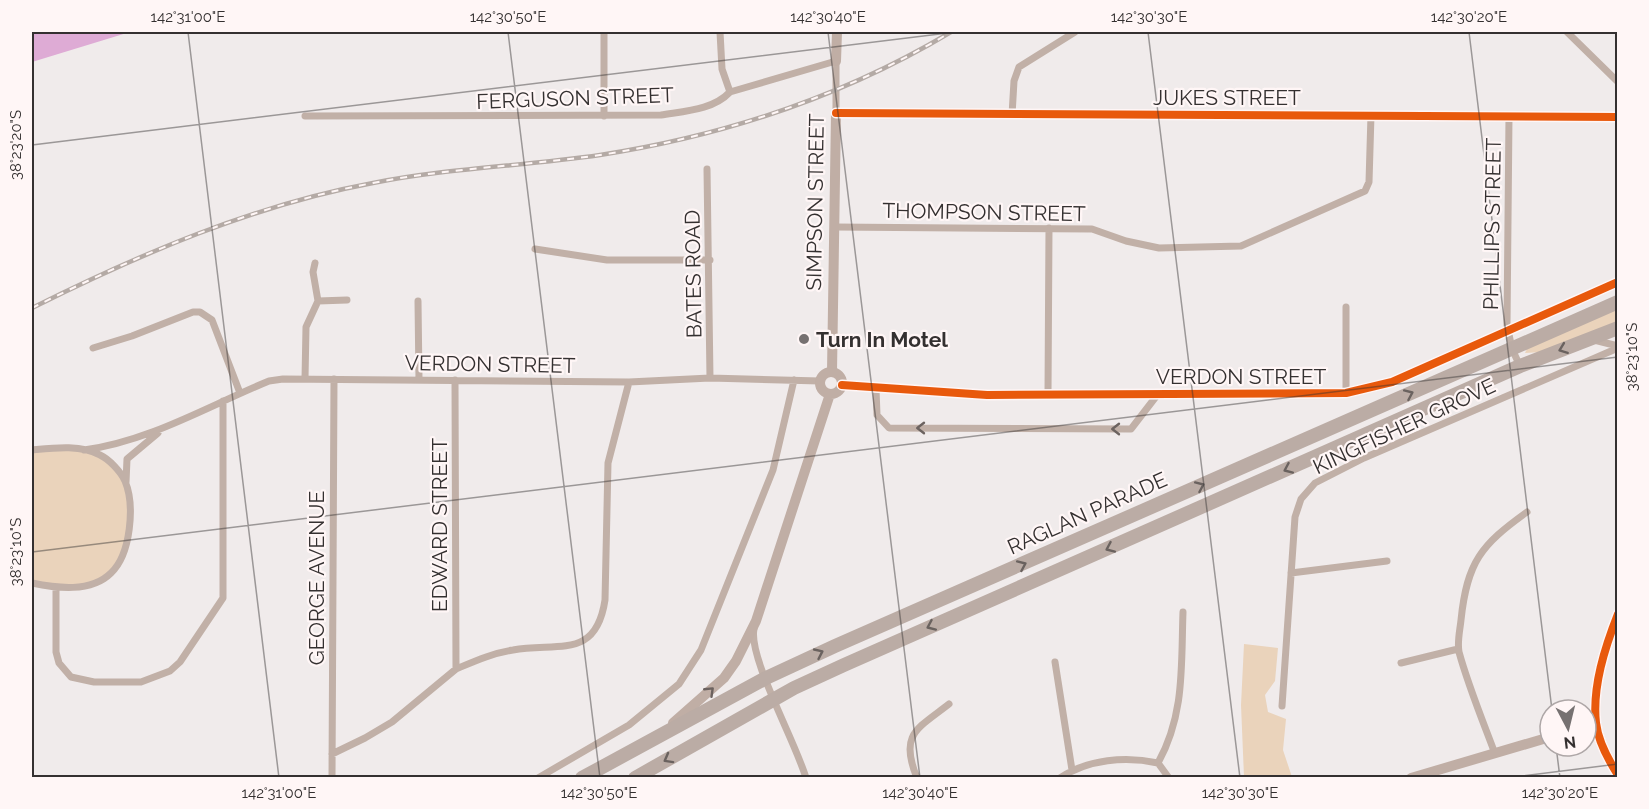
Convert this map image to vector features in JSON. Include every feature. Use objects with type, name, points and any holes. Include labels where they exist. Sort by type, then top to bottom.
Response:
[{"type":"highway","name":"RAGLAN PARADE","points":[[582,777],[766,678],[1617,302]]},
{"type":"highway","name":"RAGLAN PARADE","points":[[635,777],[844,664],[1520,366],[1617,328]]},
{"type":"street","points":[[604,32],[604,116]]},
{"type":"street","points":[[720,32],[722,69],[730,92]]},
{"type":"street","name":"SIMPSON STREET","points":[[832,372],[837,32]]},
{"type":"street","points":[[1012,115],[1014,81],[1019,67],[1075,32]]},
{"type":"street","points":[[1567,32],[1617,82]]},
{"type":"street","name":"FERGUSON STREET","points":[[305,116],[604,116],[677,112],[722,101],[730,92],[836,61]]},
{"type":"street","name":"JUKES STREET","points":[[836,113],[1617,117]]},
{"type":"street","name":"THOMPSON STREET","points":[[834,227],[1092,229],[1126,241],[1159,248],[1249,244],[1365,191],[1369,182],[1371,115]]},
{"type":"street","name":"PHILLIPS STREET","points":[[1509,116],[1508,332],[1512,349],[1520,366]]},
{"type":"street","name":"BATES ROAD","points":[[707,169],[711,378]]},
{"type":"street","points":[[1048,228],[1048,393]]},
{"type":"street","points":[[535,249],[607,260],[710,260]]},
{"type":"street","points":[[305,379],[306,327],[318,301],[313,272],[315,263]]},
{"type":"street","name":"VERDON STREET","points":[[842,385],[976,394],[1346,393],[1392,382],[1617,282]]},
{"type":"street","points":[[318,301],[347,300]]},
{"type":"street","points":[[418,301],[419,380]]},
{"type":"street","points":[[1346,307],[1346,393]]},
{"type":"street","points":[[93,348],[132,336],[193,312],[200,312],[207,315],[215,326],[224,356],[240,393]]},
{"type":"street","points":[[1589,339],[1617,347]]},
{"type":"street","name":"KINGFISHER GROVE","points":[[1282,706],[1294,518],[1301,499],[1315,483],[1364,458],[1617,347]]},
{"type":"street","points":[[832,372],[838,375],[842,385],[837,392],[830,394],[822,390],[820,381],[825,374],[832,372]]},
{"type":"street","name":"VERDON STREET","points":[[32,450],[84,450],[112,446],[170,425],[269,381],[334,379],[629,382],[711,378],[820,381]]},
{"type":"street","name":"GEORGE AVENUE","points":[[332,777],[334,379]]},
{"type":"street","name":"EDWARD STREET","points":[[455,380],[456,669]]},
{"type":"street","points":[[538,777],[629,725],[679,684],[695,659],[773,470],[794,380]]},
{"type":"street","points":[[332,754],[366,738],[392,722],[456,669],[493,654],[513,650],[581,644],[602,621],[605,600],[608,463],[629,382]]},
{"type":"street","name":"VERDON STREET","points":[[876,389],[877,415],[889,428],[1131,429],[1158,394]]},
{"type":"street","points":[[630,751],[678,720],[716,686],[736,661],[756,621],[830,394]]},
{"type":"street","points":[[56,587],[56,652],[58,663],[71,677],[87,682],[141,682],[170,671],[180,662],[223,598],[223,401]]},
{"type":"street","name":"VERDON STREET","points":[[32,583],[56,587],[86,586],[111,573],[124,552],[130,529],[126,482],[127,459],[132,452],[170,425]]},
{"type":"street","points":[[84,450],[99,454],[109,461],[126,482]]},
{"type":"street","points":[[1494,751],[1458,649],[1466,588],[1475,563],[1494,536],[1527,512]]},
{"type":"street","points":[[1291,573],[1387,561]]},
{"type":"street","points":[[1158,763],[1171,739],[1181,692],[1183,612]]},
{"type":"street","points":[[1596,698],[1600,674],[1613,640],[1617,614]]},
{"type":"street","points":[[756,621],[754,649],[791,735],[806,777]]},
{"type":"street","points":[[1401,663],[1458,649]]},
{"type":"street","points":[[1055,662],[1072,770]]},
{"type":"street","points":[[917,777],[908,756],[913,733],[949,704]]},
{"type":"street","points":[[1598,739],[1617,775]]},
{"type":"street","points":[[1411,777],[1538,740]]},
{"type":"street","points":[[1060,777],[1072,770],[1101,762],[1141,759],[1158,763],[1169,777]]},
{"type":"shaded area","points":[[32,32],[130,32],[32,62]]},
{"type":"shaded area","points":[[1617,302],[1617,327],[1558,351],[1525,353],[1527,349]]},
{"type":"shaded area","points":[[62,448],[99,454],[126,482],[130,529],[124,552],[111,573],[86,586],[32,583],[32,450]]},
{"type":"shaded area","points":[[1244,644],[1278,648],[1275,681],[1265,695],[1268,712],[1286,719],[1283,750],[1292,777],[1244,777],[1241,705]]},
{"type":"railway","points":[[32,308],[114,269],[198,234],[241,218],[329,192],[430,174],[600,155],[692,137],[737,125],[868,76],[951,32]]},
{"type":"cycle path","points":[[836,113],[1618,117]]},
{"type":"cycle path","points":[[842,385],[987,395],[1346,393],[1392,382],[1618,282]]},
{"type":"cycle path","points":[[1618,614],[1601,667],[1595,709],[1599,736],[1618,775]]},
{"type":"place","name":"Turn In Motel","points":[[804,339]]}]
